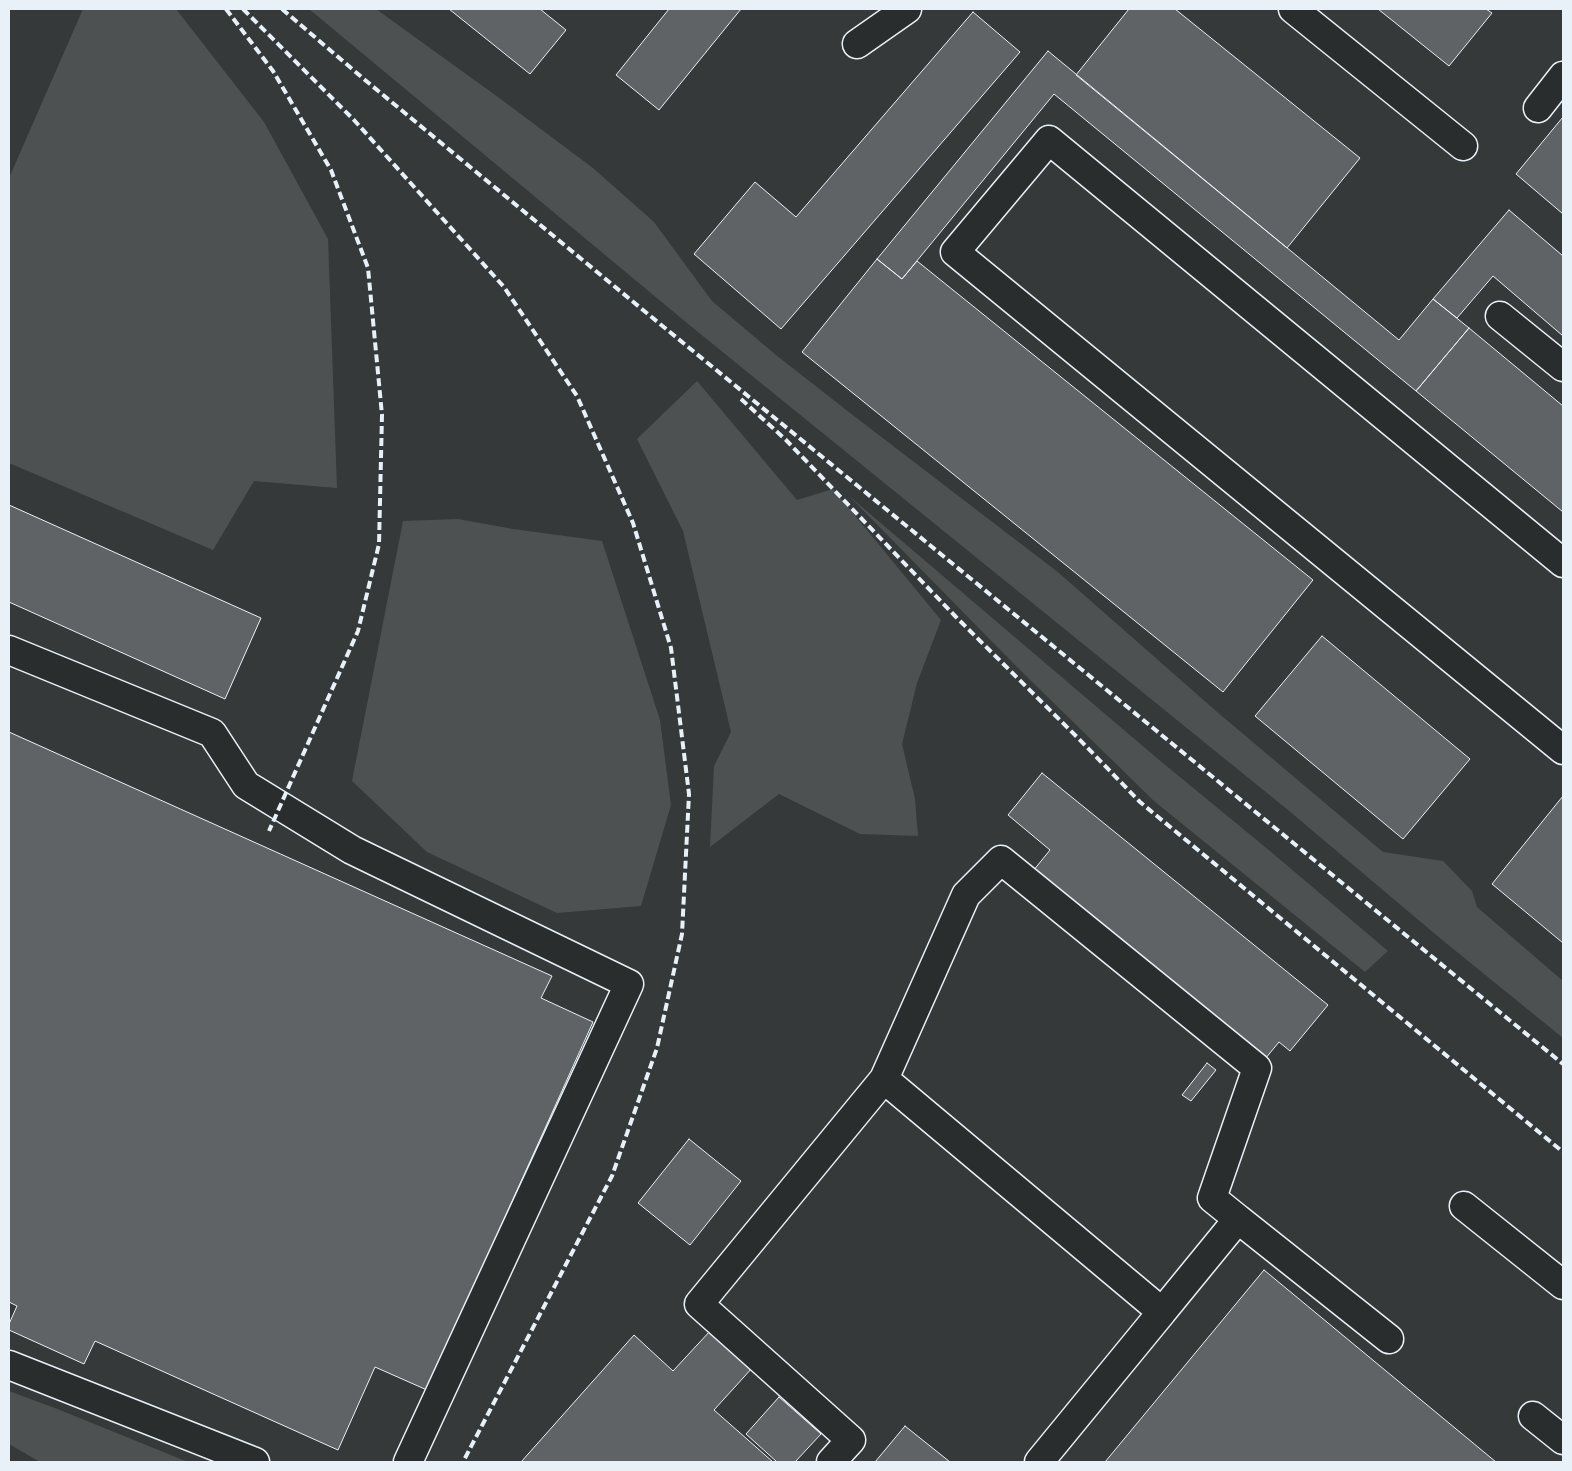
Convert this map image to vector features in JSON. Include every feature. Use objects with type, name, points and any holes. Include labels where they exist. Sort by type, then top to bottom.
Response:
[{"type":"lane","points":[[857,44],[907,9]]},
{"type":"lane","points":[[1293,9],[1463,146]]},
{"type":"lane","points":[[1538,108],[1563,76]]},
{"type":"lane","points":[[1563,563],[1048,140],[955,252],[1563,750]]},
{"type":"lane","points":[[1500,316],[1563,367]]},
{"type":"lane","points":[[9,650],[212,733],[246,785],[352,850],[629,984],[408,1462]]},
{"type":"lane","points":[[831,1462],[851,1440],[699,1304],[884,1079],[966,896],[1001,860],[1258,1068],[1212,1198],[1388,1339]]},
{"type":"lane","points":[[884,1079],[1162,1312]]},
{"type":"lane","points":[[1464,1206],[1563,1285]]},
{"type":"lane","points":[[1039,1462],[1238,1220]]},
{"type":"lane","points":[[9,1365],[255,1462]]},
{"type":"lane","points":[[1533,1416],[1563,1440]]},
{"type":"shaded area","points":[[83,9],[176,9],[264,122],[328,239],[337,488],[254,481],[213,550],[9,463],[9,178]]},
{"type":"shaded area","points":[[309,9],[376,9],[593,168],[654,222],[712,301],[776,355],[1059,573],[1216,711],[1383,852],[1443,861],[1472,891],[1477,907],[1563,981],[1563,1038],[1441,939],[1288,810],[693,328]]},
{"type":"shaded area","points":[[697,381],[797,500],[833,489],[941,620],[917,683],[902,744],[915,799],[918,836],[860,834],[779,794],[710,847],[714,766],[731,732],[683,531],[637,439]]},
{"type":"shaded area","points":[[849,496],[1158,759],[1388,951],[1365,972],[1154,801],[1017,667]]},
{"type":"shaded area","points":[[458,519],[513,529],[602,541],[660,720],[671,805],[641,906],[557,913],[427,852],[352,781],[403,521]]},
{"type":"shaded area","points":[[9,1391],[188,1462],[40,1462],[9,1444]]},
{"type":"building","points":[[449,9],[540,9],[566,30],[530,74]]},
{"type":"building","points":[[669,9],[741,9],[659,110],[616,75]]},
{"type":"building","points":[[1129,9],[1175,9],[1360,158],[1287,248],[1076,75]]},
{"type":"building","points":[[1378,9],[1486,9],[1492,13],[1449,66]]},
{"type":"building","points":[[973,12],[1020,52],[781,329],[694,254],[755,182],[796,217]]},
{"type":"building","points":[[1048,51],[1399,340],[1433,299],[1469,328],[1416,391],[1054,94],[902,279],[877,259]]},
{"type":"building","points":[[1563,117],[1563,214],[1516,174]]},
{"type":"building","points":[[1509,210],[1563,256],[1563,336],[1493,276],[1457,318],[1433,299]]},
{"type":"building","points":[[877,259],[902,279],[917,261],[1313,580],[1223,692],[802,352]]},
{"type":"building","points":[[1469,328],[1563,406],[1563,512],[1416,391]]},
{"type":"building","points":[[9,505],[261,618],[225,699],[9,602]]},
{"type":"building","points":[[1322,636],[1470,759],[1403,839],[1255,716]]},
{"type":"building","points":[[9,732],[552,976],[541,998],[593,1022],[427,1390],[375,1367],[338,1450],[95,1341],[84,1364],[9,1330],[9,1324],[17,1306],[9,1302]]},
{"type":"building","points":[[1042,773],[1328,1005],[1290,1051],[1279,1042],[1265,1059],[1033,871],[1050,850],[1008,815]]},
{"type":"building","points":[[1563,796],[1563,943],[1492,884]]},
{"type":"building","points":[[1207,1063],[1216,1070],[1191,1101],[1182,1095]]},
{"type":"building","points":[[689,1139],[741,1181],[690,1245],[638,1203]]},
{"type":"building","points":[[1264,1270],[1496,1462],[1105,1462]]},
{"type":"building","points":[[711,1330],[753,1367],[714,1410],[773,1462],[521,1462],[634,1335],[673,1371]]},
{"type":"building","points":[[779,1397],[821,1434],[795,1462],[777,1462],[746,1434]]},
{"type":"building","points":[[905,1426],[950,1462],[875,1462]]},
{"type":"railway","points":[[226,9],[273,71],[331,170],[368,268],[382,415],[379,544],[358,631],[269,831]]},
{"type":"railway","points":[[243,9],[354,120],[504,287],[577,396],[633,523],[671,648],[689,794],[682,934],[657,1048],[612,1176],[463,1462]]},
{"type":"railway","points":[[282,9],[643,310],[1563,1064]]},
{"type":"railway","points":[[741,399],[786,440],[956,617],[1140,802],[1563,1152]]}]
